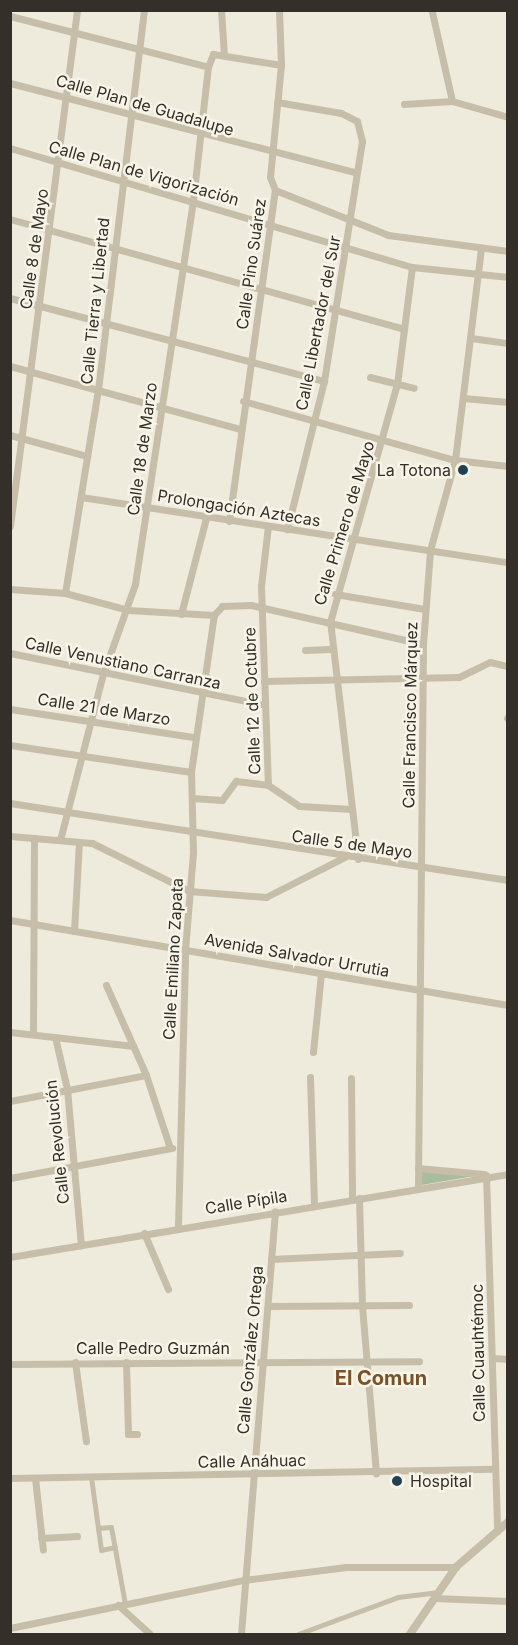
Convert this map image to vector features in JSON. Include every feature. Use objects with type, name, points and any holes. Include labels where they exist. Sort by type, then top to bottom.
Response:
[{"type":"street","name":"Calle 8 de Mayo","points":[[10,526],[68,96],[77,10]]},
{"type":"street","name":"Calle Tierra y Libertad","points":[[65,593],[98,390],[113,246],[144,10]]},
{"type":"street","points":[[221,10],[224,55],[281,65]]},
{"type":"street","name":"Calle Pino Suárez","points":[[229,521],[243,401],[262,290],[275,190],[270,177],[281,65],[279,10]]},
{"type":"street","points":[[432,12],[452,101]]},
{"type":"street","points":[[11,14],[208,67]]},
{"type":"street","name":"Calle 18 de Marzo","points":[[60,840],[103,674],[128,610],[146,508],[193,200],[208,67],[213,54],[224,55]]},
{"type":"street","name":"Calle Plan de Guadalupe","points":[[10,83],[68,96],[272,154],[355,172]]},
{"type":"street","points":[[404,104],[452,101],[507,117]]},
{"type":"street","name":"Calle Libertador del Sur","points":[[277,102],[341,113],[357,121],[362,141],[355,172],[350,224],[324,381],[287,529]]},
{"type":"street","name":"Calle Plan de Vigorización","points":[[10,148],[123,179],[346,249],[412,267],[507,277]]},
{"type":"street","points":[[275,190],[350,224],[388,235],[507,251]]},
{"type":"street","points":[[10,219],[403,329]]},
{"type":"street","name":"Calle Francisco Márquez","points":[[418,1188],[425,609],[430,550],[455,460],[480,274],[481,248]]},
{"type":"street","name":"Calle Primero de Mayo","points":[[358,859],[333,680],[330,622],[335,594],[383,440],[397,384],[412,267]]},
{"type":"street","points":[[10,298],[324,381]]},
{"type":"street","points":[[471,338],[507,343]]},
{"type":"street","points":[[10,366],[240,429]]},
{"type":"street","points":[[370,377],[414,388]]},
{"type":"street","points":[[464,398],[507,402]]},
{"type":"street","points":[[243,401],[455,460],[507,466]]},
{"type":"street","points":[[10,435],[87,456]]},
{"type":"street","name":"Prolongación Aztecas","points":[[81,497],[206,518],[507,562]]},
{"type":"street","points":[[181,614],[206,518]]},
{"type":"street","name":"Calle 12 de Octubre","points":[[268,526],[262,608],[268,785],[299,806],[351,809]]},
{"type":"street","points":[[10,589],[65,593],[128,610],[181,614],[213,615],[222,606],[262,608],[423,644]]},
{"type":"street","points":[[335,594],[425,609]]},
{"type":"street","name":"Calle Emiliano Zapata","points":[[178,1226],[174,1148],[192,834],[193,737],[213,615]]},
{"type":"street","points":[[305,650],[331,649]]},
{"type":"street","name":"Calle Venustiano Carranza","points":[[10,653],[199,695],[265,705]]},
{"type":"street","points":[[264,681],[465,676],[490,662],[507,666]]},
{"type":"street","name":"Calle 21 de Marzo","points":[[10,709],[193,737]]},
{"type":"street","points":[[10,745],[191,772]]},
{"type":"street","points":[[192,798],[222,800],[237,781],[268,785]]},
{"type":"street","name":"Calle 5 de Mayo","points":[[10,803],[192,834],[507,880]]},
{"type":"street","points":[[10,836],[92,843],[189,891],[266,897],[345,857]]},
{"type":"street","points":[[33,1034],[34,838]]},
{"type":"street","points":[[74,931],[79,842]]},
{"type":"street","name":"Avenida Salvador Urrutia","points":[[10,920],[506,1003]]},
{"type":"street","points":[[313,1052],[321,973]]},
{"type":"street","points":[[10,1178],[174,1148],[146,1075],[106,985]]},
{"type":"street","points":[[10,1032],[133,1046]]},
{"type":"street","name":"Calle Revolución","points":[[55,1037],[67,1089],[81,1245]]},
{"type":"street","points":[[10,1101],[146,1075]]},
{"type":"street","points":[[310,1077],[314,1205]]},
{"type":"street","points":[[351,1078],[362,1306],[376,1473]]},
{"type":"street","name":"Calle Pípila","points":[[417,1168],[486,1175]]},
{"type":"street","name":"Calle Pípila","points":[[10,1257],[178,1226],[356,1199],[486,1175],[507,1174]]},
{"type":"street","name":"Calle Cuauhtémoc","points":[[486,1175],[497,1531]]},
{"type":"street","name":"Calle González Ortega","points":[[241,1635],[275,1211]]},
{"type":"street","points":[[144,1233],[168,1289]]},
{"type":"street","points":[[272,1259],[400,1253]]},
{"type":"street","points":[[268,1306],[409,1305]]},
{"type":"street","points":[[493,1358],[507,1359]]},
{"type":"street","name":"Calle Pedro Guzmán","points":[[10,1364],[419,1360]]},
{"type":"street","points":[[75,1362],[86,1441]]},
{"type":"street","points":[[126,1362],[128,1434],[137,1434]]},
{"type":"street","name":"Calle Anáhuac","points":[[10,1478],[376,1473],[494,1469]]},
{"type":"street","points":[[91,1477],[101,1550],[115,1547]]},
{"type":"street","points":[[35,1478],[43,1550]]},
{"type":"street","points":[[410,1635],[456,1567],[507,1522]]},
{"type":"street","points":[[98,1528],[111,1527],[121,1605],[150,1635]]},
{"type":"street","points":[[41,1538],[77,1536]]},
{"type":"street","points":[[10,1628],[244,1580],[346,1567],[456,1567]]},
{"type":"street","points":[[298,1635],[398,1597],[435,1595],[507,1601]]},
{"type":"green space","points":[[422,1171],[480,1175],[422,1185]]},
{"type":"place","name":"La Totona","points":[[463,470]]},
{"type":"place","name":"Hospital","points":[[397,1481]]},
{"type":"district","name":"El Comun","points":[[381,1378]]}]
